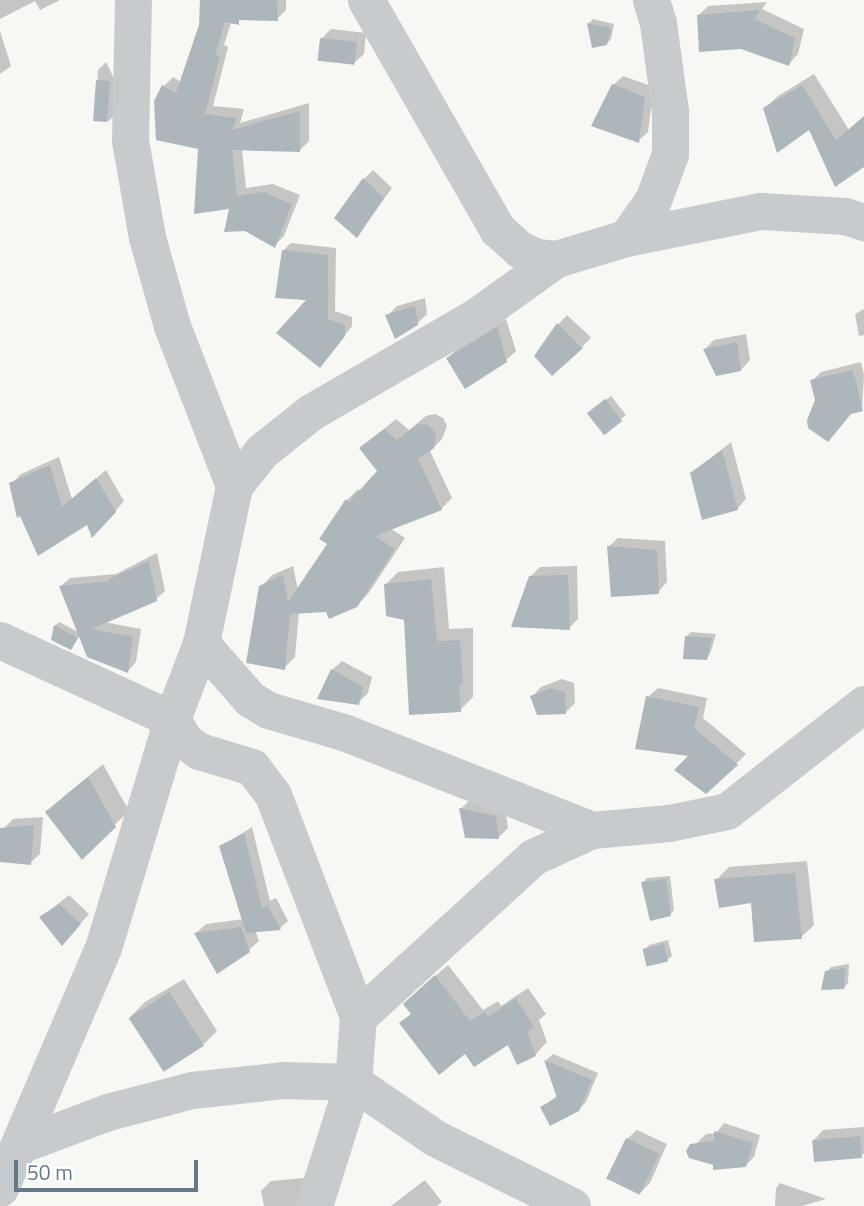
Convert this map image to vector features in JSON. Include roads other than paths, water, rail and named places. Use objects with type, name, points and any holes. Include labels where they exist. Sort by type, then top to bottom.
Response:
[{"type":"street","points":[[133,0],[131,140],[147,237],[172,326],[234,486]]},
{"type":"street","points":[[366,0],[497,229],[519,249],[537,257],[556,259]]},
{"type":"street","points":[[626,238],[653,200],[670,154],[670,111],[658,23],[651,0]]},
{"type":"street","points":[[0,1188],[103,948],[172,719],[201,643],[234,486],[262,451],[288,428],[478,315],[556,259],[626,238],[760,211],[845,216],[864,222]]},
{"type":"street","points":[[0,640],[172,719],[184,740],[199,751],[252,767],[272,795],[358,1017],[353,1082],[314,1206]]},
{"type":"street","points":[[201,643],[250,699],[268,710],[346,733],[592,830]]},
{"type":"street","points":[[358,1017],[533,857],[592,830],[668,823],[727,811],[864,704]]},
{"type":"street","points":[[20,1145],[108,1112],[192,1090],[284,1080],[353,1082],[435,1138],[572,1206]]}]
